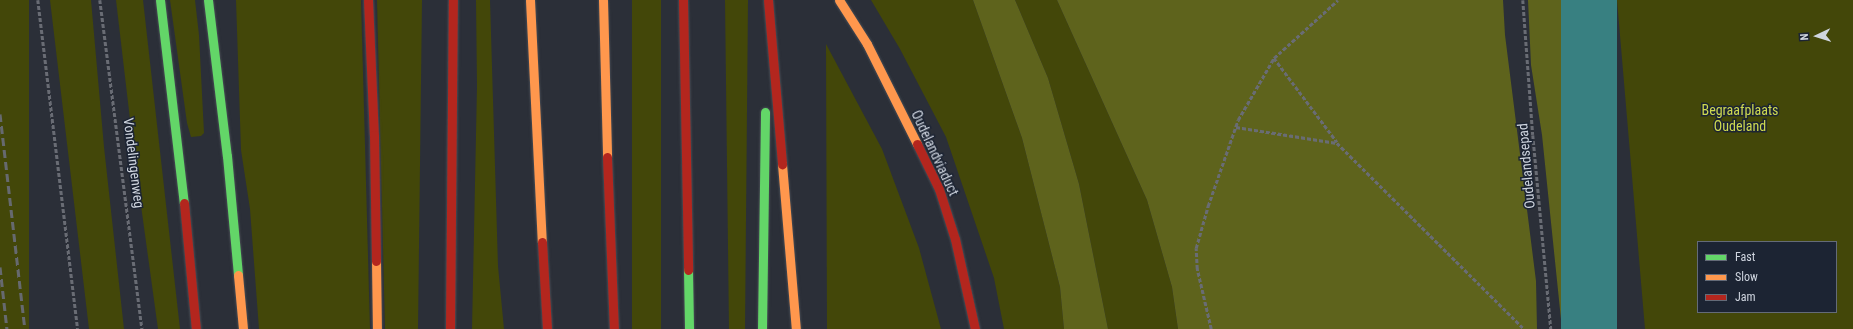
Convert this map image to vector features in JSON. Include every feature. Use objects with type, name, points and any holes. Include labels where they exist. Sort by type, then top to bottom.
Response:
[{"type":"main road","points":[[160,0],[180,162],[196,329]]},
{"type":"main road","points":[[208,0],[228,156],[243,329]]},
{"type":"main road","points":[[368,0],[374,135],[377,329]]},
{"type":"main road","points":[[450,329],[453,0]]},
{"type":"main road","points":[[530,0],[547,329]]},
{"type":"main road","points":[[603,0],[606,136],[614,329]]},
{"type":"main road","points":[[683,0],[689,329]]},
{"type":"main road","points":[[765,78],[767,0]]},
{"type":"main road","points":[[767,0],[796,329]]},
{"type":"main road","name":"Oudelandviaduct","points":[[839,0],[867,44],[939,189],[954,239],[975,329]]},
{"type":"main road","points":[[762,329],[765,102]]},
{"type":"path","points":[[38,0],[78,329]]},
{"type":"path","name":"Vondelingenweg","points":[[100,0],[142,329]]},
{"type":"path","points":[[1211,329],[1197,269],[1196,248],[1208,206],[1238,120],[1274,58],[1338,0]]},
{"type":"path","name":"Oudelandsepad","points":[[1523,0],[1533,135],[1551,329]]},
{"type":"path","points":[[1274,58],[1337,143],[1524,329]]},
{"type":"path","points":[[1236,127],[1337,143]]},
{"type":"green space","points":[[0,0],[29,0],[29,329],[0,329]]},
{"type":"green space","points":[[50,0],[91,0],[104,147],[124,329],[89,329]]},
{"type":"green space","points":[[116,0],[143,0],[180,329],[158,329],[135,162]]},
{"type":"green space","points":[[170,0],[195,0],[199,35],[204,133],[201,136],[191,137],[187,123]]},
{"type":"green space","points":[[236,0],[361,0],[370,329],[259,329],[250,209],[241,150]]},
{"type":"green space","points":[[377,0],[422,0],[418,329],[385,329]]},
{"type":"green space","points":[[476,0],[490,0],[498,266],[504,329],[472,329],[477,86]]},
{"type":"green space","points":[[632,0],[661,0],[661,329],[632,329]]},
{"type":"green space","points":[[725,0],[748,0],[745,329],[729,329]]},
{"type":"green space","points":[[871,0],[973,0],[1022,138],[1060,287],[1064,329],[1004,329],[994,278],[946,137],[900,49]]},
{"type":"green space","points":[[973,0],[1015,0],[1048,78],[1079,184],[1108,329],[1064,329],[1060,287],[1022,138]]},
{"type":"green space","points":[[1015,0],[1057,0],[1147,200],[1172,287],[1178,329],[1108,329],[1079,184],[1048,78]]},
{"type":"green space","points":[[1057,0],[1503,0],[1505,35],[1536,281],[1537,329],[1178,329],[1172,287],[1147,200]]},
{"type":"green space","points":[[1528,0],[1561,0],[1591,329],[1562,329],[1542,135],[1531,65]]},
{"type":"green space","name":"Begraafplaats Oudeland","points":[[1617,0],[1853,0],[1853,329],[1645,329]]},
{"type":"green space","points":[[826,44],[882,149],[919,248],[941,329],[827,329]]},
{"type":"shaded area","points":[[1561,0],[1617,0],[1617,329],[1561,329]]},
{"type":"railway","points":[[0,114],[25,329]]},
{"type":"railway","points":[[0,267],[7,329]]},
{"type":"traffic: fast","points":[[160,0],[184,203]]},
{"type":"traffic: fast","points":[[208,0],[227,156],[238,275]]},
{"type":"traffic: fast","points":[[762,329],[765,112]]},
{"type":"traffic: fast","points":[[688,270],[689,329]]},
{"type":"traffic: slow","points":[[530,0],[542,242]]},
{"type":"traffic: slow","points":[[603,0],[607,157]]},
{"type":"traffic: slow","points":[[839,0],[867,44],[917,144]]},
{"type":"traffic: slow","points":[[782,164],[796,329]]},
{"type":"traffic: slow","points":[[376,261],[377,329]]},
{"type":"traffic: slow","points":[[238,275],[243,329]]},
{"type":"traffic: jam","points":[[368,0],[374,135],[376,261]]},
{"type":"traffic: jam","points":[[450,329],[453,0]]},
{"type":"traffic: jam","points":[[683,0],[688,270]]},
{"type":"traffic: jam","points":[[768,0],[782,164]]},
{"type":"traffic: jam","points":[[917,144],[939,189],[955,239],[975,329]]},
{"type":"traffic: jam","points":[[607,157],[614,329]]},
{"type":"traffic: jam","points":[[184,203],[196,329]]},
{"type":"traffic: jam","points":[[542,242],[547,329]]}]
